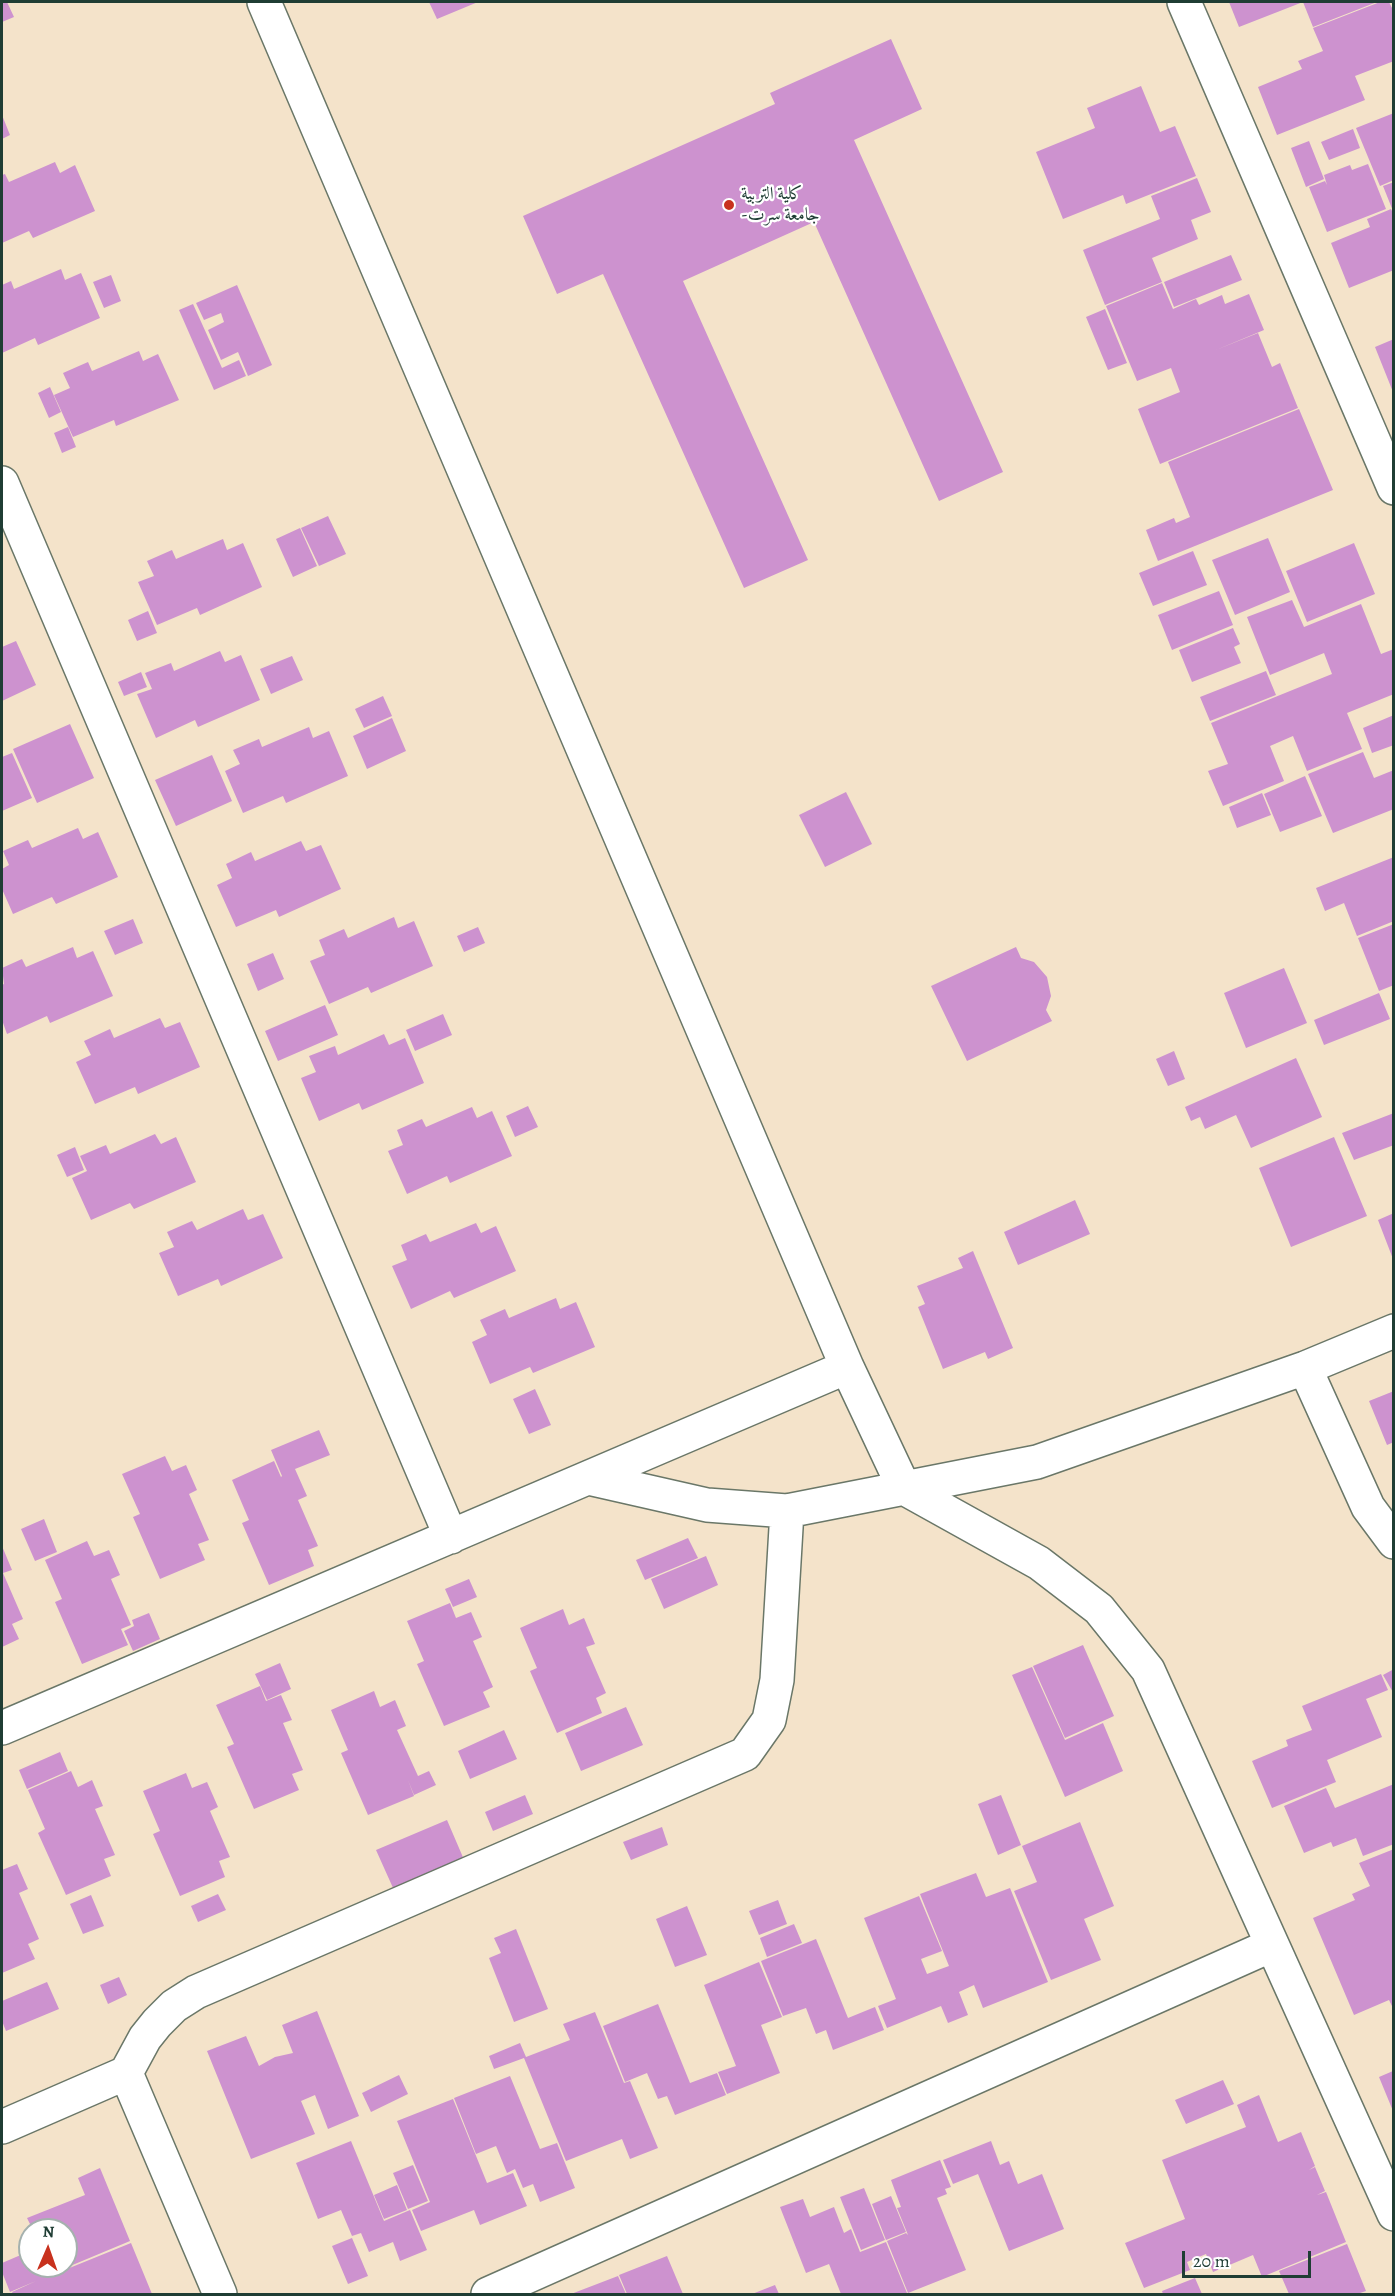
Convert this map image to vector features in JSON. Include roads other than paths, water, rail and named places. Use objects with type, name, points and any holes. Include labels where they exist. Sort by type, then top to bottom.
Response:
[{"type":"street","points":[[264,2],[847,1367],[904,1488],[1039,1563],[1099,1609],[1148,1670],[1394,2214]]},
{"type":"street","points":[[1184,2],[1394,488]]},
{"type":"street","points":[[2,483],[451,1537]]},
{"type":"street","points":[[588,1478],[707,1504],[787,1511],[1036,1462],[1305,1368],[1394,1332]]},
{"type":"street","points":[[2,1728],[847,1367]]},
{"type":"street","points":[[1305,1368],[1368,1507],[1394,1542]]},
{"type":"street","points":[[2,2127],[126,2073],[145,2038],[157,2023],[174,2006],[196,1992],[745,1754],[769,1720],[777,1680],[787,1511]]},
{"type":"street","points":[[488,2295],[1272,1945]]},
{"type":"street","points":[[126,2073],[220,2295]]},
{"type":"place","name":"كلية التربية -جامعة سرت","points":[[729,205]]}]
